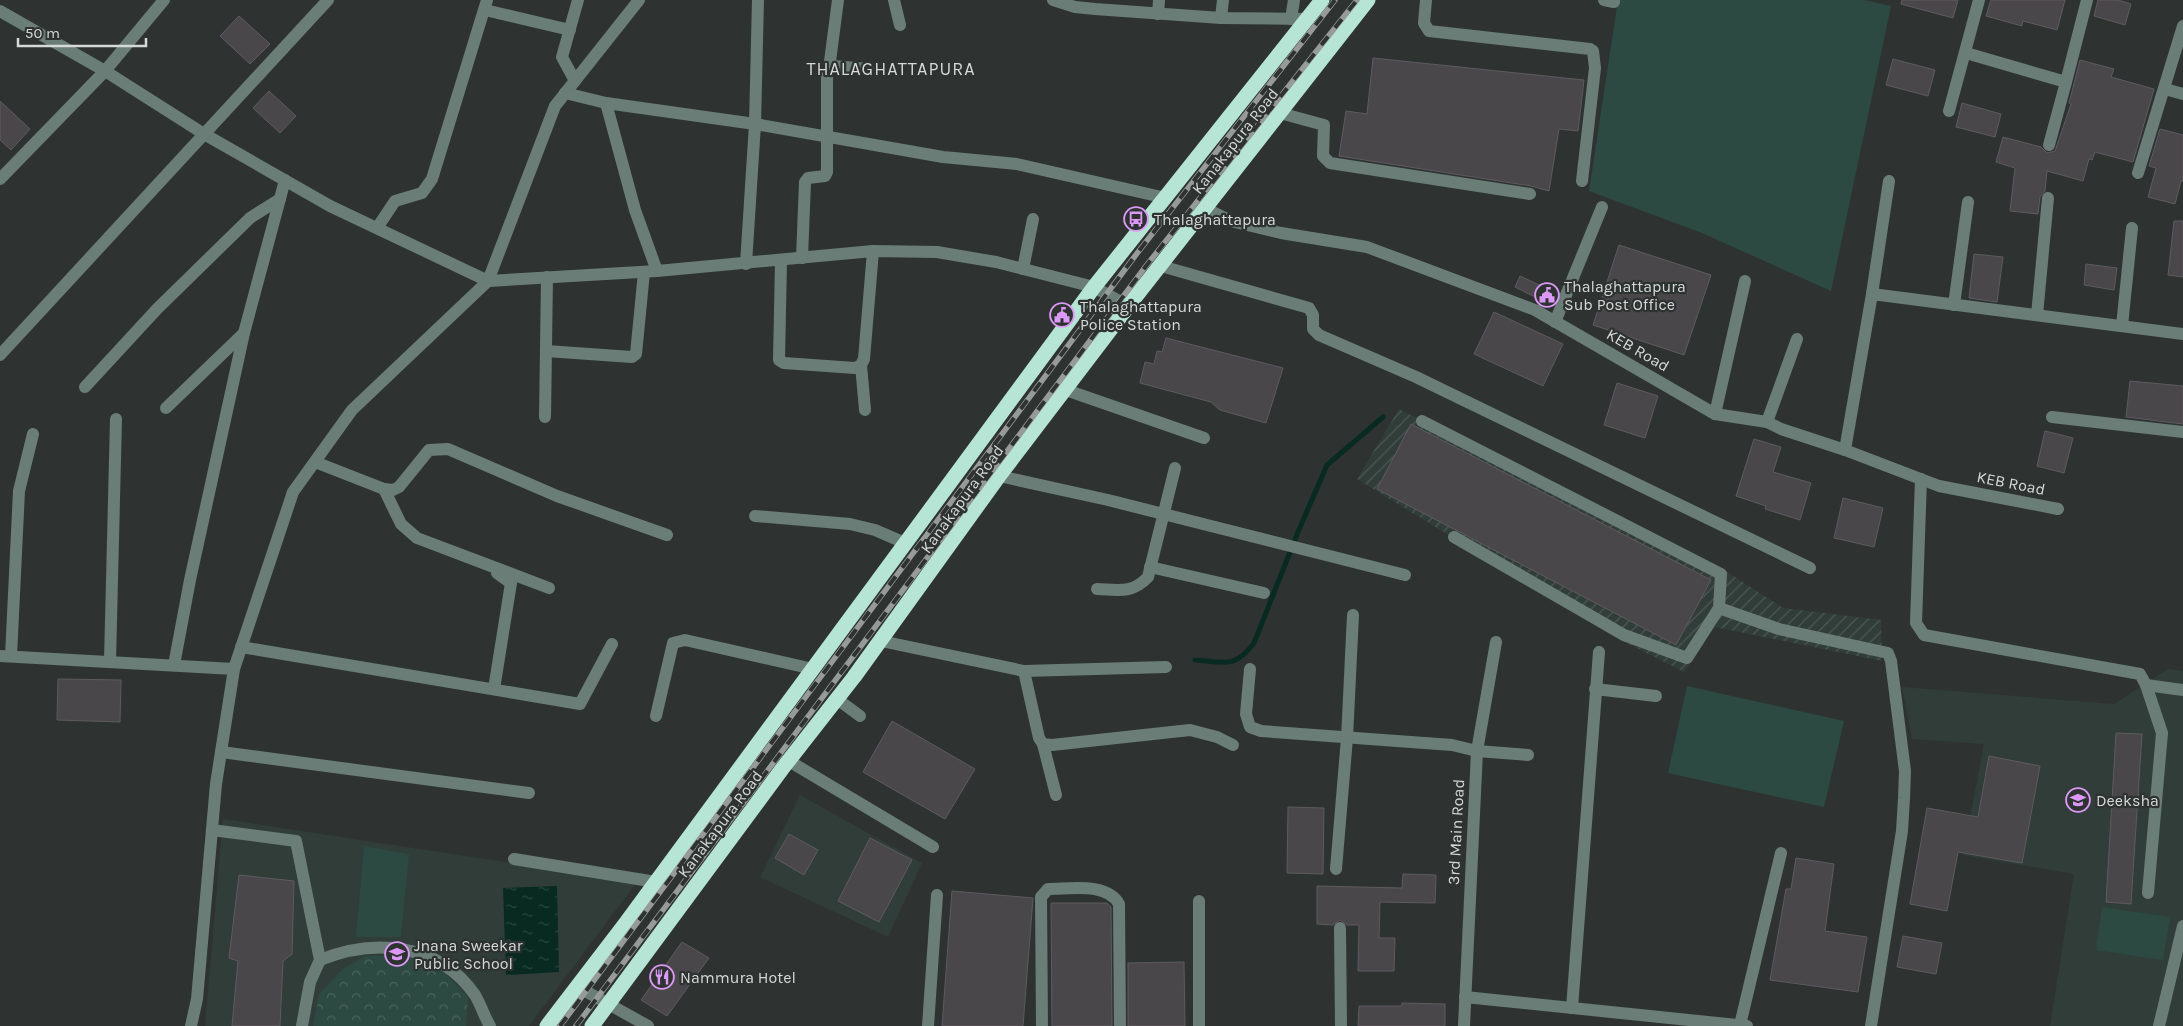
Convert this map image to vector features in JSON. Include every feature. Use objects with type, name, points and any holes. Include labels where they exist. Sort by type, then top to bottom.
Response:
[{"type":"highway","name":"Kanakapura Road","points":[[547,1026],[656,882],[1094,287],[1309,19],[1322,0]]},
{"type":"highway","name":"Kanakapura Road","points":[[592,1026],[788,761],[881,641],[999,476],[1128,306],[1368,0]]},
{"type":"street","points":[[8,0],[0,9],[204,134],[330,206],[488,281],[657,271],[873,251],[937,252],[1023,269],[1094,287],[1128,306]]},
{"type":"street","points":[[0,179],[104,71],[164,0]]},
{"type":"street","points":[[0,355],[328,0]]},
{"type":"street","points":[[574,81],[562,56],[578,0]]},
{"type":"street","points":[[191,1026],[197,999],[221,752],[234,668],[293,492],[352,410],[488,281],[555,106],[639,0]]},
{"type":"street","points":[[746,264],[754,124],[758,0]]},
{"type":"street","points":[[802,258],[804,182],[808,178],[825,176],[827,172],[827,73],[838,0]]},
{"type":"street","points":[[894,0],[900,25]]},
{"type":"street","points":[[1054,0],[1075,7],[1095,10],[1222,18],[1309,19]]},
{"type":"street","points":[[1158,14],[1159,0]]},
{"type":"street","points":[[1222,18],[1223,0]]},
{"type":"street","points":[[1291,19],[1294,0]]},
{"type":"street","points":[[1426,0],[1424,23],[1429,31],[1590,49],[1593,51],[1595,68],[1582,181]]},
{"type":"street","points":[[1949,111],[1979,0]]},
{"type":"street","points":[[2049,145],[2087,0]]},
{"type":"street","points":[[377,228],[394,201],[422,193],[432,179],[486,5],[570,30]]},
{"type":"street","points":[[2138,173],[2183,26]]},
{"type":"street","points":[[1966,52],[2066,82]]},
{"type":"street","points":[[829,69],[833,66],[868,69]]},
{"type":"street","points":[[2164,89],[2183,94]]},
{"type":"street","points":[[565,93],[606,103],[754,124],[943,156],[1017,164],[1166,198]]},
{"type":"street","points":[[606,103],[635,210],[657,271]]},
{"type":"street","points":[[1280,113],[1324,125],[1323,156],[1330,163],[1530,194]]},
{"type":"street","points":[[174,665],[190,580],[244,333],[285,180]]},
{"type":"street","points":[[1846,450],[1889,181]]},
{"type":"street","points":[[2037,316],[2048,198]]},
{"type":"street","points":[[86,387],[157,309],[244,223],[280,199]]},
{"type":"street","points":[[1954,305],[1968,202]]},
{"type":"street","points":[[1555,322],[1602,207]]},
{"type":"street","name":"KEB Road","points":[[1205,208],[1231,221],[1281,234],[1367,247],[1535,310],[1715,414],[1767,422],[1781,429],[1846,450],[1940,486],[2058,509]]},
{"type":"street","points":[[1023,269],[1034,218]]},
{"type":"street","points":[[2122,326],[2132,228]]},
{"type":"street","points":[[864,410],[861,365],[864,359],[873,251]]},
{"type":"street","points":[[781,260],[779,360],[784,363],[855,368],[861,365]]},
{"type":"street","points":[[1161,266],[1309,308],[1313,316],[1313,329],[1319,335],[1416,378],[1810,568]]},
{"type":"street","points":[[546,351],[632,357],[636,354],[644,272]]},
{"type":"street","points":[[545,417],[547,277]]},
{"type":"street","points":[[1715,414],[1745,281]]},
{"type":"street","points":[[1872,294],[2183,334]]},
{"type":"street","points":[[166,408],[244,333]]},
{"type":"street","points":[[1767,422],[1797,339]]},
{"type":"street","points":[[1066,390],[1204,438]]},
{"type":"street","points":[[2052,417],[2183,432]]},
{"type":"street","points":[[110,661],[116,419]]},
{"type":"street","points":[[1422,421],[1721,574],[1719,608],[1687,658],[1624,635],[1454,537]]},
{"type":"street","points":[[33,434],[19,491],[5,656],[234,668]]},
{"type":"street","points":[[315,462],[384,489],[393,490],[399,487],[429,450],[448,449],[556,496],[667,535]]},
{"type":"street","points":[[1097,589],[1127,590],[1138,587],[1148,577],[1175,468]]},
{"type":"street","points":[[999,476],[1163,514],[1405,575]]},
{"type":"street","points":[[1921,479],[1916,623],[1924,635],[2183,690]]},
{"type":"street","points":[[384,489],[401,524],[417,538],[549,588]]},
{"type":"street","points":[[755,516],[850,524],[875,530],[906,543]]},
{"type":"street","points":[[486,565],[511,583],[494,689]]},
{"type":"street","points":[[1150,566],[1264,593]]},
{"type":"street","points":[[1719,608],[1779,629],[1888,653],[1891,661],[1906,771],[1902,831],[1871,1026]]},
{"type":"street","points":[[1336,869],[1347,738],[1353,615]]},
{"type":"street","points":[[656,716],[673,643],[685,640],[813,669]]},
{"type":"street","points":[[881,641],[1024,671],[1166,667]]},
{"type":"street","name":"3rd Main Road","points":[[1464,1026],[1477,750],[1496,642]]},
{"type":"street","points":[[241,647],[580,704],[612,644]]},
{"type":"street","points":[[1572,1008],[1599,652]]},
{"type":"street","points":[[1250,669],[1246,714],[1250,727],[1261,730],[1347,738],[1452,745],[1477,750],[1528,755]]},
{"type":"street","points":[[1024,671],[1039,738],[1043,744],[1056,795]]},
{"type":"street","points":[[2143,680],[2162,733],[2148,893]]},
{"type":"street","points":[[1595,689],[1656,696]]},
{"type":"street","points":[[837,699],[860,716]]},
{"type":"street","points":[[1043,744],[1052,745],[1190,730],[1217,737],[1233,745]]},
{"type":"street","points":[[221,752],[529,793]]},
{"type":"street","points":[[788,761],[933,847]]},
{"type":"street","points":[[212,830],[296,841],[320,960],[310,982],[302,1026]]},
{"type":"street","points":[[1465,997],[1744,1026],[1780,853]]},
{"type":"street","points":[[514,859],[656,882]]},
{"type":"street","points":[[1042,1026],[1041,897],[1048,889],[1081,889],[1101,890],[1115,896],[1119,904],[1120,1026]]},
{"type":"street","points":[[928,1026],[937,895]]},
{"type":"street","points":[[1199,901],[1199,1026]]},
{"type":"street","points":[[2159,1026],[2183,926]]},
{"type":"street","points":[[1340,928],[1342,1026]]},
{"type":"street","points":[[320,960],[343,951],[366,947],[415,950],[440,961],[460,978],[475,996],[485,1023]]},
{"type":"street","points":[[578,987],[648,1026]]},
{"type":"shaded area","points":[[1399,409],[1724,570],[1783,608],[1881,620],[1882,661],[1715,627],[1684,672],[1615,637],[1357,479]]},
{"type":"shaded area","name":"Deeksha","points":[[2168,669],[2183,671],[2183,1026],[2050,1026],[2074,874],[1963,855],[1984,744],[1912,739],[1902,687],[2114,704]]},
{"type":"shaded area","points":[[800,795],[922,863],[888,937],[760,877]]},
{"type":"shaded area","name":"Jnana Sweekar Public School","points":[[223,819],[637,882],[529,1026],[205,1026]]},
{"type":"green space","points":[[1618,0],[1864,0],[1891,6],[1831,291],[1702,233],[1589,191]]},
{"type":"green space","points":[[1687,686],[1844,721],[1824,807],[1668,773]]},
{"type":"green space","points":[[364,846],[409,854],[401,937],[356,937]]},
{"type":"green space","points":[[2102,907],[2170,917],[2163,960],[2096,950]]},
{"type":"green space","points":[[404,955],[444,972],[468,997],[466,1026],[313,1026],[319,994],[343,969],[366,956]]},
{"type":"water","points":[[557,886],[559,972],[506,975],[503,888]]},
{"type":"building","points":[[1902,0],[1958,0],[1953,18],[1901,4]]},
{"type":"building","points":[[1991,0],[2065,0],[2057,30],[2023,21],[2022,26],[1986,16]]},
{"type":"building","points":[[2098,0],[2118,0],[2131,4],[2125,25],[2094,16]]},
{"type":"building","points":[[239,16],[270,44],[250,64],[220,36]]},
{"type":"building","points":[[1373,58],[1584,80],[1578,131],[1559,129],[1549,191],[1531,186],[1339,156],[1346,111],[1367,114]]},
{"type":"building","points":[[1893,59],[1935,70],[1928,96],[1886,85]]},
{"type":"building","points":[[2080,60],[2114,69],[2111,77],[2154,89],[2133,162],[2095,152],[2092,160],[2089,159],[2083,181],[2047,171],[2045,191],[2040,197],[2038,214],[2010,211],[2015,168],[1996,162],[2003,137],[2041,147],[2047,153],[2055,151],[2071,104],[2069,103]]},
{"type":"building","points":[[269,91],[296,116],[280,133],[253,108]]},
{"type":"building","points":[[0,101],[30,129],[11,150],[0,140]]},
{"type":"building","points":[[1962,103],[2001,114],[1995,137],[1956,127]]},
{"type":"building","points":[[2160,129],[2183,135],[2183,181],[2181,181],[2175,204],[2148,197],[2156,168],[2149,166]]},
{"type":"building","points":[[2174,221],[2183,221],[2183,277],[2168,275]]},
{"type":"building","points":[[1619,245],[1711,275],[1684,355],[1593,325]]},
{"type":"building","points":[[1974,254],[2003,257],[1997,302],[1969,298]]},
{"type":"building","points":[[2086,264],[2117,268],[2114,290],[2084,285]]},
{"type":"building","points":[[1520,276],[1558,294],[1553,306],[1515,287]]},
{"type":"building","points":[[1494,312],[1563,344],[1543,386],[1474,354]]},
{"type":"building","points":[[1166,338],[1283,368],[1266,423],[1220,410],[1211,402],[1140,383],[1145,362],[1154,364],[1157,351],[1162,352]]},
{"type":"building","points":[[2130,381],[2183,386],[2183,424],[2126,417]]},
{"type":"building","points":[[1617,383],[1658,396],[1645,438],[1604,425]]},
{"type":"building","points":[[1411,424],[1711,580],[1676,645],[1377,489]]},
{"type":"building","points":[[2045,431],[2073,438],[2064,473],[2037,466]]},
{"type":"building","points":[[1754,439],[1781,447],[1773,472],[1811,483],[1800,520],[1765,509],[1766,506],[1736,496]]},
{"type":"building","points":[[1843,498],[1883,508],[1874,547],[1834,538]]},
{"type":"building","points":[[58,679],[121,680],[120,722],[57,720]]},
{"type":"building","points":[[892,721],[975,769],[945,819],[863,772]]},
{"type":"building","points":[[2116,733],[2142,734],[2131,904],[2106,902]]},
{"type":"building","points":[[1989,756],[2040,766],[2022,863],[1958,852],[1947,911],[1910,904],[1927,808],[1978,817]]},
{"type":"building","points":[[1288,807],[1324,808],[1323,874],[1287,873]]},
{"type":"building","points":[[789,834],[818,850],[804,875],[775,858]]},
{"type":"building","points":[[870,838],[912,860],[879,922],[838,901]]},
{"type":"building","points":[[1796,858],[1834,864],[1825,931],[1867,937],[1858,992],[1770,980],[1786,889],[1791,889]]},
{"type":"building","points":[[1403,874],[1436,875],[1435,903],[1380,902],[1379,938],[1395,938],[1394,971],[1358,971],[1359,925],[1347,925],[1340,920],[1333,925],[1317,924],[1317,886],[1402,888]]},
{"type":"building","points":[[239,875],[294,881],[292,954],[283,961],[280,1026],[232,1026],[238,961],[229,958]]},
{"type":"building","points":[[952,891],[1033,898],[1023,1026],[942,1026]]},
{"type":"building","points":[[1051,903],[1107,903],[1111,907],[1112,1026],[1052,1026]]},
{"type":"building","points":[[1903,936],[1942,943],[1936,974],[1897,967]]},
{"type":"building","points":[[682,942],[709,958],[667,1016],[641,1000]]},
{"type":"building","points":[[1184,962],[1185,1026],[1128,1026],[1128,963]]},
{"type":"building","points":[[1402,1003],[1445,1004],[1445,1026],[1358,1026],[1359,1006],[1402,1006]]},
{"type":"waterway","points":[[1195,660],[1221,662],[1235,660],[1241,657],[1254,643],[1327,465],[1383,417]]},
{"type":"railway","points":[[560,1026],[1135,256],[1335,0]]},
{"type":"railway","points":[[576,1026],[1146,266],[1357,0]]},
{"type":"place","name":"Thalaghattapura","points":[[1136,219]]},
{"type":"place","name":"Thalaghattapura Sub Post Office","points":[[1547,295]]},
{"type":"place","name":"Thalaghattapura Police Station","points":[[1062,315]]},
{"type":"place","name":"Deeksha","points":[[2078,800]]},
{"type":"place","name":"Jnana Sweekar Public School","points":[[397,954]]},
{"type":"place","name":"Nammura Hotel","points":[[662,977]]},
{"type":"district","name":"THALAGHATTAPURA","points":[[891,69]]}]
